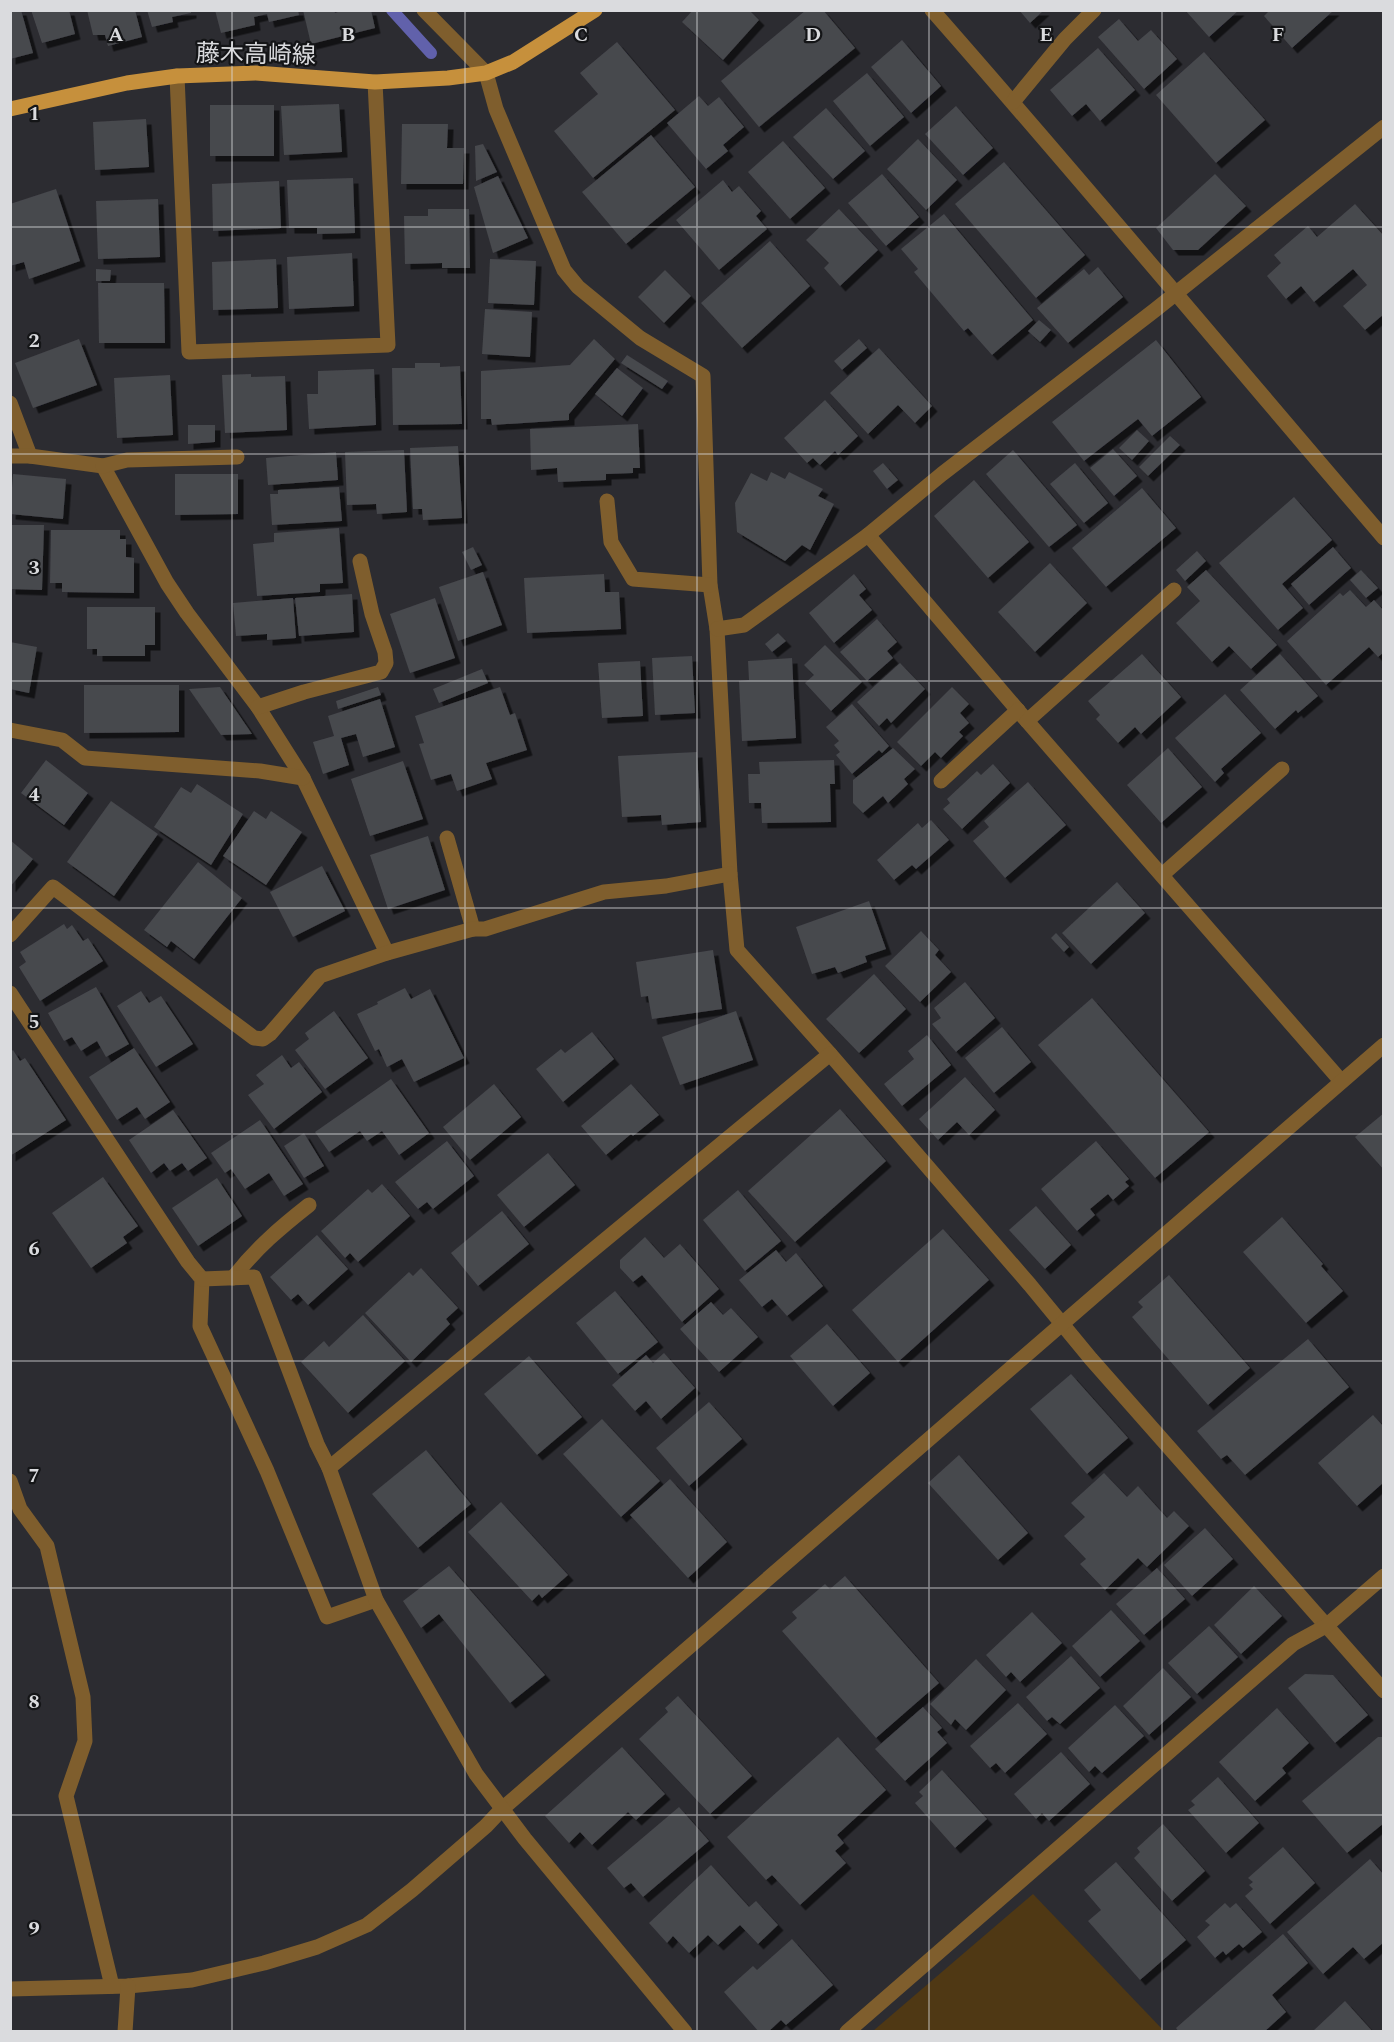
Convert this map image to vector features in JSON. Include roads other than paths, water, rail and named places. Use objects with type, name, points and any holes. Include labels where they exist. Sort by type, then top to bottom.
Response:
[{"type":"main road","name":"藤木高崎線","points":[[10,109],[127,83],[177,76],[256,73],[375,82],[448,78],[486,73],[513,62],[595,10]]},
{"type":"street","points":[[424,10],[486,73],[496,109],[564,270],[578,287],[640,338],[703,376],[710,585],[717,629],[730,873],[737,950],[830,1054],[1091,1359],[1383,1691]]},
{"type":"street","points":[[932,10],[1013,102],[1383,538]]},
{"type":"street","points":[[1013,102],[1065,39],[1094,10]]},
{"type":"street","points":[[177,76],[189,352],[388,345],[375,82]]},
{"type":"street","points":[[717,629],[744,625],[868,535],[1383,127]]},
{"type":"street","points":[[10,404],[30,456]]},
{"type":"street","points":[[10,456],[30,456],[103,466],[127,460],[237,457]]},
{"type":"street","points":[[103,466],[167,583],[258,707],[303,778],[387,953]]},
{"type":"street","points":[[607,501],[611,542],[633,579],[710,585]]},
{"type":"street","points":[[868,535],[1022,716],[1341,1081]]},
{"type":"street","points":[[258,707],[304,692],[381,672],[386,663],[385,652],[372,614],[360,561]]},
{"type":"street","points":[[941,781],[1174,590]]},
{"type":"street","points":[[10,730],[62,740],[85,758],[260,771],[303,778]]},
{"type":"street","points":[[1162,875],[1282,770]]},
{"type":"street","points":[[447,838],[473,929]]},
{"type":"street","points":[[10,934],[53,887],[254,1038],[263,1039],[270,1034],[320,976],[387,953],[473,929],[485,929],[604,892],[666,886],[730,873]]},
{"type":"street","points":[[10,993],[188,1262],[202,1279],[200,1326],[267,1471],[327,1617],[376,1600]]},
{"type":"street","points":[[10,1989],[128,1986],[192,1980],[264,1963],[316,1947],[367,1925],[412,1890],[486,1826],[502,1809],[1383,1045]]},
{"type":"street","points":[[329,1468],[830,1054]]},
{"type":"street","points":[[233,1278],[250,1255],[309,1205]]},
{"type":"street","points":[[202,1279],[254,1277],[316,1444],[329,1468],[376,1600],[476,1774],[532,1848],[685,2031]]},
{"type":"street","points":[[10,1481],[15,1511],[47,1546],[83,1697],[85,1741],[66,1796],[112,1986]]},
{"type":"street","points":[[847,2031],[1293,1644],[1326,1626],[1383,1576]]},
{"type":"street","points":[[125,2031],[128,1986]]},
{"type":"waterway","points":[[392,10],[431,53]]}]
